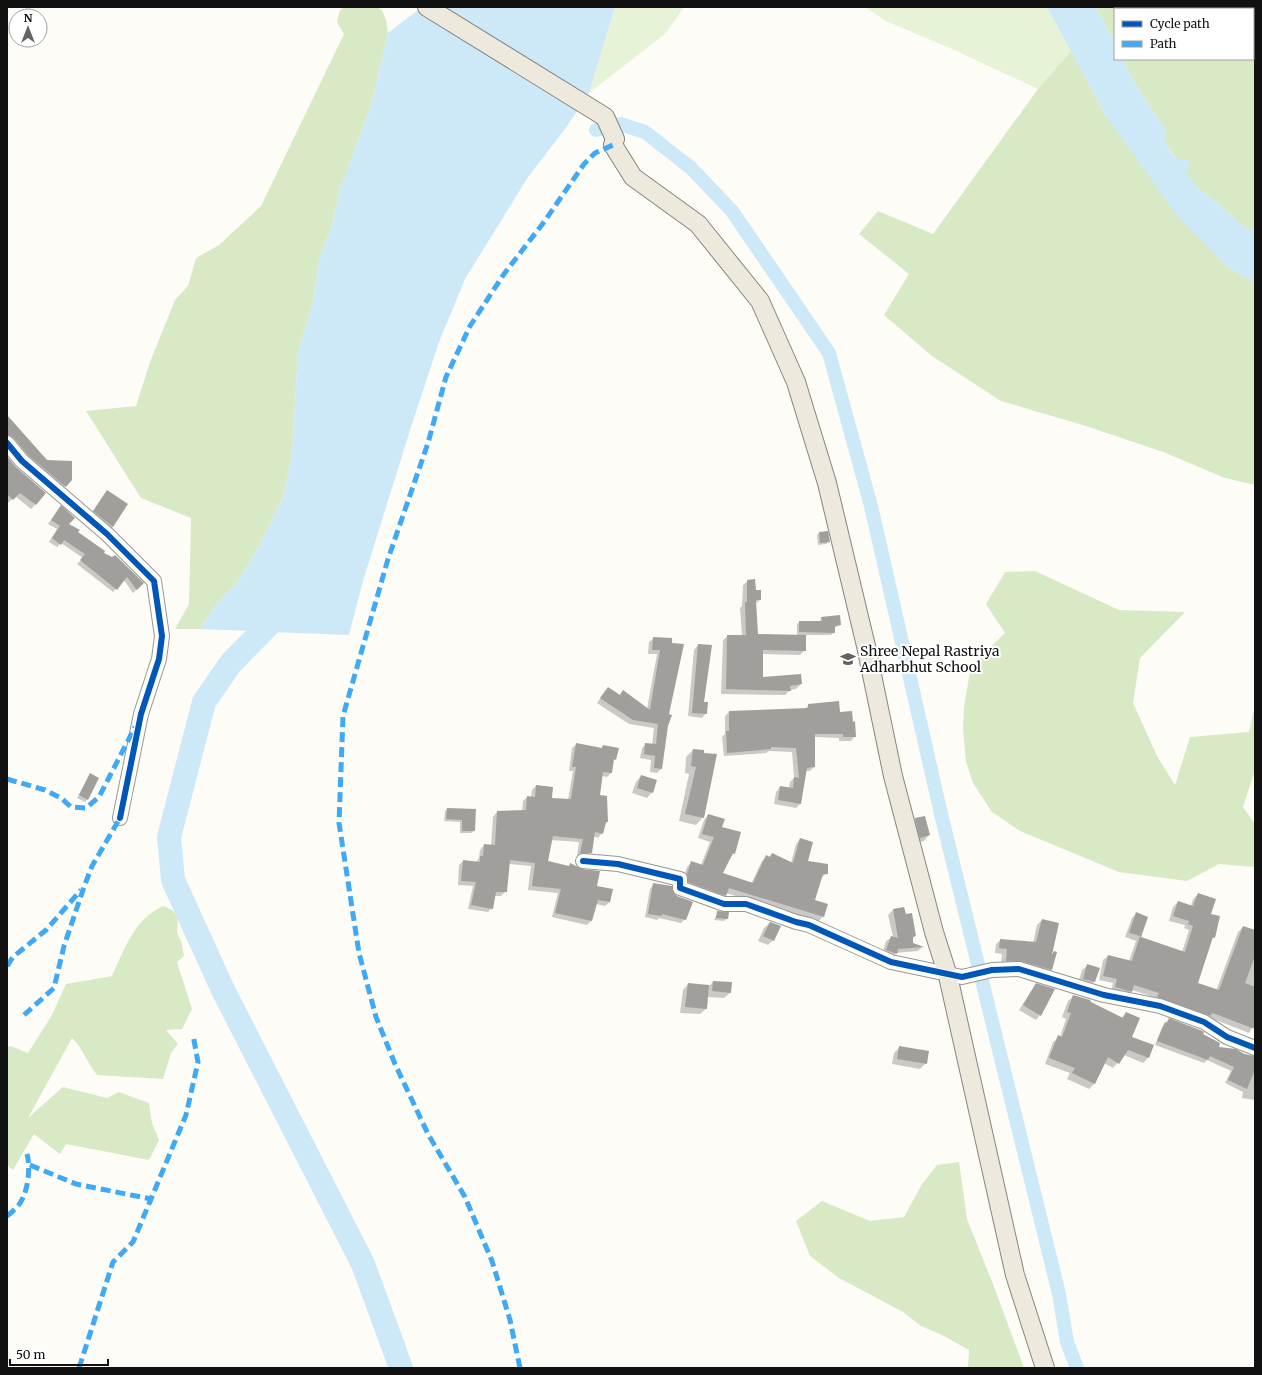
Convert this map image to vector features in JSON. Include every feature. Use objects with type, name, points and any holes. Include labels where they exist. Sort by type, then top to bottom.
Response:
[{"type":"main road","points":[[426,7],[605,117],[615,139],[613,146],[633,177],[698,224],[760,301],[796,382],[826,483],[866,646],[894,776],[934,932],[955,976],[1015,1275],[1045,1368]]},
{"type":"street","points":[[7,443],[22,461],[107,534],[154,582],[162,636],[159,660],[141,714],[120,818]]},
{"type":"street","points":[[583,861],[618,864],[680,879],[680,888],[724,904],[746,904],[796,922],[809,925],[891,962],[955,976],[992,970],[1019,969],[1104,995],[1160,1006],[1204,1022],[1227,1037],[1255,1048]]},
{"type":"green space","points":[[345,7],[377,7],[382,10],[386,20],[388,33],[371,107],[341,186],[332,225],[319,261],[313,302],[298,352],[292,455],[283,498],[260,545],[237,583],[216,605],[200,629],[175,629],[189,604],[191,518],[141,498],[86,411],[136,406],[150,362],[175,300],[188,286],[196,258],[219,245],[261,206],[344,34],[337,22],[340,10]]},
{"type":"green space","points":[[615,7],[684,7],[666,33],[589,93]]},
{"type":"green space","points":[[865,7],[1047,7],[1071,51],[1038,89],[952,49],[886,21]]},
{"type":"green space","points":[[1096,7],[1255,7],[1255,231],[1243,226],[1219,204],[1196,187],[1165,143],[1165,130],[1133,80],[1123,60],[1254,60],[1254,8],[1114,8],[1114,41]]},
{"type":"green space","points":[[1071,51],[1106,116],[1227,267],[1255,282],[1255,485],[1225,478],[1163,452],[1083,425],[1001,401],[932,356],[884,315],[909,274],[859,234],[878,211],[933,234],[1038,89]]},
{"type":"green space","points":[[1035,571],[1119,610],[1185,612],[1140,658],[1133,703],[1157,756],[1175,785],[1190,737],[1249,732],[1255,705],[1255,770],[1243,807],[1255,824],[1255,867],[1219,864],[1187,881],[1119,872],[1020,831],[992,812],[973,783],[966,762],[963,728],[964,706],[971,666],[1005,633],[986,604],[1005,572]]},
{"type":"green space","points":[[163,906],[172,910],[178,918],[177,933],[181,941],[184,956],[177,962],[192,1009],[182,1029],[166,1030],[178,1044],[171,1053],[163,1079],[97,1075],[72,1038],[28,1118],[63,1087],[107,1098],[119,1092],[149,1103],[152,1123],[159,1140],[149,1160],[66,1144],[60,1154],[34,1134],[13,1170],[7,1165],[7,1047],[10,1046],[28,1053],[52,1015],[66,984],[112,976],[126,946],[138,927],[153,911]]},
{"type":"green space","points":[[959,1162],[967,1219],[1024,1368],[968,1368],[969,1350],[942,1335],[921,1326],[903,1312],[839,1278],[810,1256],[796,1221],[822,1201],[870,1221],[904,1217],[922,1184],[937,1165]]},
{"type":"water","points":[[422,7],[615,7],[589,93],[565,129],[528,177],[465,279],[439,342],[411,427],[363,581],[349,635],[200,629],[216,605],[237,583],[260,545],[283,498],[292,455],[298,352],[313,302],[319,261],[332,225],[341,186],[371,107],[388,33]]},
{"type":"water","points":[[1047,7],[1096,7],[1114,41],[1114,60],[1123,60],[1133,80],[1165,130],[1165,143],[1175,158],[1191,161],[1186,172],[1196,187],[1219,204],[1243,226],[1255,231],[1255,282],[1227,267],[1179,218],[1106,116]]},
{"type":"building","points":[[7,415],[47,460],[72,461],[72,480],[66,487],[28,455],[13,437],[7,435]]},
{"type":"building","points":[[7,456],[16,467],[46,493],[36,505],[20,493],[13,500],[7,494]]},
{"type":"building","points":[[107,490],[128,504],[113,527],[93,511]]},
{"type":"building","points":[[61,505],[75,518],[69,524],[80,530],[78,532],[105,551],[104,553],[112,557],[115,555],[144,583],[137,590],[127,577],[117,590],[80,560],[85,554],[64,540],[61,545],[52,538],[60,526],[51,520]]},
{"type":"building","points":[[828,531],[830,542],[820,543],[819,532]]},
{"type":"building","points":[[755,579],[756,590],[761,590],[761,600],[756,600],[758,634],[806,635],[806,651],[763,650],[763,677],[801,674],[802,684],[790,686],[791,691],[726,689],[727,635],[746,635],[745,602],[747,602],[747,580]]},
{"type":"building","points":[[840,615],[841,625],[835,626],[835,633],[799,632],[799,621],[822,621],[821,617]]},
{"type":"building","points":[[653,637],[672,638],[672,643],[684,644],[669,714],[672,715],[668,726],[662,769],[654,768],[655,756],[644,754],[645,743],[656,744],[658,724],[633,720],[600,698],[608,687],[620,695],[623,690],[650,710],[660,650],[652,650]]},
{"type":"building","points":[[698,644],[712,645],[704,702],[708,702],[707,714],[692,713]]},
{"type":"building","points":[[839,701],[840,712],[852,711],[853,722],[855,721],[856,737],[843,737],[843,734],[815,734],[815,767],[807,768],[801,804],[778,800],[780,786],[793,788],[794,777],[799,778],[796,748],[771,747],[771,749],[727,753],[726,731],[729,731],[729,711],[808,708],[808,704]]},
{"type":"building","points":[[576,743],[602,748],[603,745],[619,748],[616,760],[614,759],[612,773],[603,772],[600,795],[607,796],[608,822],[606,822],[603,834],[595,832],[592,853],[580,853],[583,839],[553,836],[548,861],[569,866],[570,863],[582,869],[600,871],[597,886],[613,889],[610,902],[598,900],[592,921],[555,913],[561,889],[532,886],[535,863],[510,860],[507,892],[496,892],[493,909],[471,905],[476,882],[461,881],[463,860],[480,862],[480,856],[483,856],[484,844],[495,845],[497,811],[526,810],[527,796],[535,797],[536,785],[553,787],[552,798],[571,799],[576,767],[572,767]]},
{"type":"building","points":[[693,749],[704,750],[704,753],[717,754],[704,818],[685,814],[696,767],[691,766]]},
{"type":"building","points":[[90,773],[99,778],[88,800],[79,795]]},
{"type":"building","points":[[641,775],[657,780],[653,793],[637,788]]},
{"type":"building","points":[[447,808],[476,809],[475,831],[462,831],[462,820],[446,819]]},
{"type":"building","points":[[708,814],[725,819],[722,827],[741,832],[735,854],[733,853],[723,873],[753,883],[766,855],[770,857],[772,853],[793,863],[800,838],[813,842],[808,861],[828,864],[828,874],[823,874],[815,900],[828,904],[824,917],[729,888],[726,896],[688,882],[687,874],[691,861],[703,865],[714,837],[702,834]]},
{"type":"building","points":[[925,816],[930,835],[920,838],[915,818]]},
{"type":"building","points":[[653,883],[672,886],[673,892],[677,896],[693,902],[686,920],[662,914],[662,916],[648,914]]},
{"type":"building","points":[[1198,893],[1216,899],[1211,914],[1220,916],[1215,938],[1213,937],[1198,983],[1219,990],[1243,926],[1255,930],[1255,956],[1245,983],[1255,987],[1255,1029],[1212,1013],[1211,1016],[1157,997],[1159,993],[1134,985],[1132,992],[1115,987],[1117,979],[1103,976],[1108,955],[1132,961],[1140,936],[1129,933],[1136,912],[1148,917],[1141,937],[1185,952],[1193,926],[1188,924],[1189,921],[1173,916],[1178,901],[1193,906]]},
{"type":"building","points":[[904,907],[906,914],[912,913],[916,936],[913,937],[913,943],[924,947],[898,949],[897,954],[886,950],[891,936],[898,938],[893,909]]},
{"type":"building","points":[[717,911],[729,912],[728,919],[716,918]]},
{"type":"building","points":[[1042,919],[1059,923],[1052,955],[1054,951],[1057,952],[1052,970],[1021,961],[1006,961],[1007,949],[999,948],[1000,939],[1036,942]]},
{"type":"building","points":[[770,922],[781,926],[774,941],[763,936]]},
{"type":"building","points":[[1087,964],[1100,968],[1095,982],[1083,979]]},
{"type":"building","points":[[713,981],[732,982],[731,993],[712,991]]},
{"type":"building","points":[[688,983],[709,985],[707,1009],[685,1007]]},
{"type":"building","points":[[1036,983],[1055,989],[1041,1016],[1023,1005]]},
{"type":"building","points":[[1073,995],[1090,1000],[1091,1002],[1123,1018],[1126,1012],[1140,1018],[1132,1037],[1154,1045],[1149,1058],[1128,1050],[1119,1064],[1108,1057],[1095,1084],[1072,1073],[1075,1068],[1049,1058],[1058,1035],[1062,1037],[1071,1013],[1067,1012]]},
{"type":"building","points":[[1169,1018],[1204,1032],[1203,1034],[1220,1043],[1219,1047],[1236,1049],[1244,1054],[1255,1056],[1255,1070],[1247,1089],[1228,1080],[1234,1067],[1210,1056],[1208,1060],[1157,1041],[1165,1022],[1167,1023]]},
{"type":"building","points":[[899,1046],[929,1051],[927,1064],[897,1059]]},
{"type":"waterway","points":[[596,130],[620,124],[645,132],[691,168],[732,211],[829,353],[871,506],[941,814],[1059,1294],[1067,1342],[1077,1368]]},
{"type":"waterway","points":[[284,609],[231,663],[204,702],[169,837],[173,880],[223,990],[363,1264],[401,1368]]},
{"type":"marked path","points":[[520,1368],[510,1320],[492,1261],[465,1197],[428,1134],[395,1064],[376,1017],[359,953],[339,823],[343,716],[388,559],[428,443],[446,377],[470,326],[504,274],[544,222],[584,164],[595,153],[613,145]]},
{"type":"marked path","points":[[7,779],[45,790],[61,798],[71,807],[86,808],[99,797],[135,727]]},
{"type":"marked path","points":[[24,1015],[54,988],[64,946],[92,866],[120,818]]},
{"type":"marked path","points":[[7,966],[13,957],[46,930],[81,890]]},
{"type":"marked path","points":[[30,1165],[76,1184],[151,1199],[186,1115],[198,1062],[193,1035]]},
{"type":"marked path","points":[[7,1216],[18,1206],[24,1195],[29,1173],[27,1154]]},
{"type":"marked path","points":[[79,1368],[113,1262],[133,1242],[151,1199]]},
{"type":"cycle path","points":[[7,443],[22,461],[107,534],[154,581],[162,636],[159,659],[141,714],[120,818]]},
{"type":"cycle path","points":[[583,861],[618,864],[680,879],[680,888],[724,904],[746,904],[796,922],[809,925],[891,962],[962,977],[992,970],[1019,969],[1104,995],[1160,1006],[1204,1022],[1227,1037],[1255,1048]]},
{"type":"place","name":"Shree Nepal Rastriya Adharbhut School","points":[[848,659]]}]
